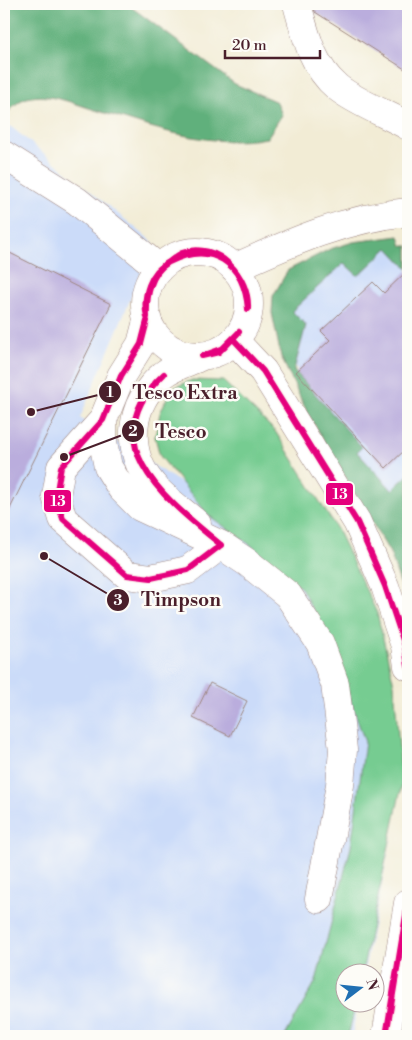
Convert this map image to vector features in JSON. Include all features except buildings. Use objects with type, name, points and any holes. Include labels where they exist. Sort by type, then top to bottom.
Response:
[{"type":"street","points":[[297,4],[308,42],[318,64],[337,87],[408,126]]},
{"type":"street","points":[[4,154],[77,201],[159,268]]},
{"type":"street","points":[[234,268],[328,228],[385,214],[408,212]]},
{"type":"street","points":[[200,356],[181,354],[162,343],[147,321],[145,311],[146,290],[159,268],[172,258],[191,252],[211,254],[234,268],[242,278],[248,292],[249,309],[244,328],[235,341],[219,352],[200,356],[163,374],[138,408],[132,434],[137,461],[152,484],[221,545],[288,594],[320,643],[335,684],[342,734],[342,766],[319,899]]},
{"type":"street","points":[[147,321],[141,344],[122,376],[103,420],[61,467],[56,496],[63,519],[127,575],[151,578],[188,570],[221,545]]},
{"type":"street","points":[[235,341],[264,371],[356,522],[385,586],[405,646],[408,666]]},
{"type":"street","points":[[103,420],[102,442],[108,467],[121,488],[140,507],[221,545]]},
{"type":"street","points":[[386,1036],[408,903]]},
{"type":"shaded area","points":[[4,121],[154,243],[80,418],[189,488],[294,547],[385,724],[402,784],[366,962],[334,962],[334,1012],[356,1012],[352,1036],[4,1036]]},
{"type":"shaded area","points":[[408,247],[408,577],[314,406],[286,345],[291,280],[342,251]]},
{"type":"green space","points":[[4,4],[127,4],[235,84],[277,102],[282,115],[267,138],[245,141],[223,141],[180,134],[44,96],[20,101],[4,117]]},
{"type":"green space","points":[[399,236],[402,246],[408,246],[408,269],[388,248],[358,276],[344,263],[292,311],[306,325],[294,370],[362,447],[357,452],[392,490],[408,475],[408,606],[390,553],[307,412],[281,357],[272,313],[273,296],[288,270],[330,249],[353,242]]},
{"type":"green space","points":[[192,380],[223,381],[275,431],[337,529],[377,613],[394,684],[402,784],[364,962],[334,962],[334,1012],[354,1012],[348,1036],[285,1036],[316,981],[351,847],[365,742],[336,658],[302,589],[252,546],[208,515],[160,456],[155,437],[160,413],[171,389]]},
{"type":"transit line","name":"13","points":[[169,262],[182,253],[195,250],[208,252],[219,257],[229,264],[244,285],[248,309]]},
{"type":"transit line","name":"13","points":[[169,262],[185,256],[199,254],[212,255],[223,260],[233,268],[240,279],[248,309]]},
{"type":"transit line","name":"13","points":[[147,317],[146,301],[149,285],[162,266],[169,262]]},
{"type":"transit line","name":"13","points":[[147,317],[150,286],[157,272],[169,262]]},
{"type":"transit line","name":"13","points":[[147,321],[141,344],[121,376],[103,420],[61,467],[56,496],[63,519],[127,575],[151,578],[188,570],[221,545]]},
{"type":"transit line","name":"13","points":[[202,356],[224,348],[239,332]]},
{"type":"transit line","name":"13","points":[[202,356],[219,352],[239,332]]},
{"type":"transit line","name":"13","points":[[235,341],[263,371],[357,522],[385,586],[405,646],[408,666]]},
{"type":"transit line","name":"13","points":[[164,374],[143,399],[134,424],[136,447],[145,469],[160,490],[221,545]]},
{"type":"transit line","name":"13","points":[[386,1036],[408,903]]},
{"type":"place","name":"Tesco Extra","points":[[31,412]]},
{"type":"place","name":"Tesco","points":[[64,457]]},
{"type":"place","name":"Timpson","points":[[44,556]]}]
